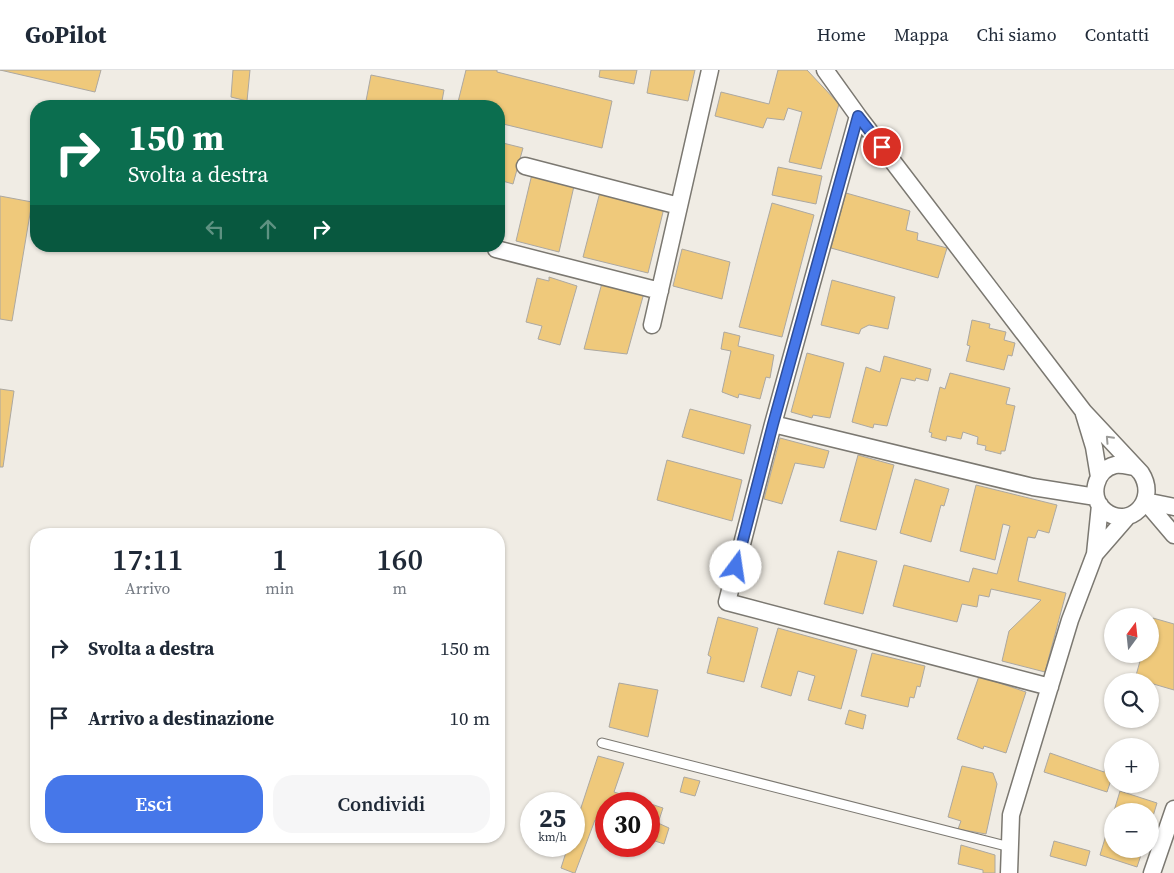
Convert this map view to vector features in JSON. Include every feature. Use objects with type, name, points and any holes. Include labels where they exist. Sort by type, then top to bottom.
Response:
[{"type":"street","points":[[652,325],[710,70]]},
{"type":"street","points":[[825,70],[1084,412],[1134,468],[1141,473],[1146,481],[1148,490],[1145,501],[1139,510],[1128,516],[1095,554]]},
{"type":"street","points":[[858,116],[773,424],[727,602],[1050,687]]},
{"type":"street","points":[[525,166],[679,206]]},
{"type":"street","points":[[505,250],[660,290]]},
{"type":"street","points":[[1084,412],[1094,448],[1099,477]]},
{"type":"street","points":[[773,424],[1032,487],[1098,501],[1106,512],[1118,516],[1128,516]]},
{"type":"street","points":[[1009,873],[1011,815],[1070,620],[1095,554],[1098,501],[1095,488],[1099,477],[1104,471],[1113,466],[1122,464],[1134,468]]},
{"type":"street","points":[[1145,501],[1174,507]]},
{"type":"street","points":[[1145,501],[1174,535]]},
{"type":"street","points":[[1152,873],[1174,809]]},
{"type":"lane","points":[[602,743],[1010,847]]},
{"type":"building","points":[[0,70],[101,70],[95,92]]},
{"type":"building","points":[[233,70],[250,70],[247,100],[231,97]]},
{"type":"building","points":[[466,70],[497,70],[497,72],[612,101],[602,148],[505,124],[505,100],[458,100]]},
{"type":"building","points":[[600,70],[637,70],[634,84],[599,77]]},
{"type":"building","points":[[651,70],[695,70],[688,101],[647,93]]},
{"type":"building","points":[[778,70],[807,70],[839,104],[821,169],[789,162],[802,112],[788,108],[784,120],[767,118],[763,128],[715,116],[721,92],[769,104]]},
{"type":"building","points":[[371,75],[444,90],[442,100],[366,100]]},
{"type":"building","points":[[505,144],[523,148],[513,184],[505,182]]},
{"type":"building","points":[[778,167],[822,176],[816,204],[772,195]]},
{"type":"building","points":[[532,174],[574,186],[559,252],[516,241]]},
{"type":"building","points":[[600,192],[664,208],[648,273],[583,257]]},
{"type":"building","points":[[846,193],[910,211],[906,230],[918,233],[917,240],[947,248],[938,278],[831,248]]},
{"type":"building","points":[[0,196],[30,202],[30,214],[12,321],[0,319]]},
{"type":"building","points":[[772,203],[814,215],[782,337],[739,327]]},
{"type":"building","points":[[682,249],[730,262],[722,299],[673,286]]},
{"type":"building","points":[[549,277],[577,286],[560,345],[538,339],[542,326],[526,322],[537,278],[549,281]]},
{"type":"building","points":[[832,280],[895,297],[888,329],[869,325],[861,329],[859,334],[821,325]]},
{"type":"building","points":[[602,283],[644,293],[627,354],[584,349]]},
{"type":"building","points":[[972,320],[990,324],[989,328],[1006,332],[1004,340],[1015,343],[1012,356],[1008,355],[1004,370],[966,361],[970,346],[967,345]]},
{"type":"building","points":[[724,332],[740,336],[738,346],[774,355],[770,378],[766,377],[760,399],[739,394],[738,398],[722,392],[731,351],[721,349]]},
{"type":"building","points":[[807,353],[844,363],[830,418],[813,415],[812,418],[791,412]]},
{"type":"building","points":[[884,356],[931,369],[928,381],[916,378],[915,381],[901,378],[887,426],[874,424],[873,428],[852,422],[866,367],[880,372]]},
{"type":"building","points":[[950,373],[1010,388],[1006,404],[1015,406],[1005,451],[1001,451],[1001,454],[985,450],[986,446],[977,444],[978,437],[963,432],[961,439],[947,436],[946,441],[931,437],[932,433],[929,432],[940,387],[945,389]]},
{"type":"building","points":[[0,389],[14,391],[3,467],[0,467]]},
{"type":"building","points":[[690,409],[751,425],[744,454],[682,437]]},
{"type":"building","points":[[780,438],[829,451],[824,468],[795,463],[782,504],[764,499]]},
{"type":"building","points":[[858,455],[894,465],[876,530],[840,521]]},
{"type":"building","points":[[667,460],[742,480],[732,521],[657,500]]},
{"type":"building","points":[[915,479],[949,489],[944,506],[941,505],[931,542],[900,533]]},
{"type":"building","points":[[976,485],[1057,505],[1049,533],[1038,530],[1035,538],[1028,537],[1018,581],[1066,593],[1045,672],[1002,661],[1009,631],[1041,600],[991,589],[989,597],[979,595],[977,607],[962,604],[957,622],[893,606],[904,565],[969,582],[973,568],[997,574],[1010,526],[1003,524],[995,560],[960,551]]},
{"type":"building","points":[[838,551],[877,561],[863,614],[824,604]]},
{"type":"building","points":[[718,617],[758,628],[744,682],[707,673],[711,657],[708,655]]},
{"type":"building","points":[[1159,620],[1174,624],[1174,690],[1159,686],[1159,673],[1137,673],[1139,663],[1159,663]]},
{"type":"building","points":[[778,628],[857,650],[841,709],[808,700],[815,676],[798,671],[791,696],[761,687]]},
{"type":"building","points":[[872,653],[925,666],[920,687],[917,686],[914,698],[910,697],[908,707],[861,696]]},
{"type":"building","points":[[979,676],[1026,692],[1006,753],[984,746],[983,749],[957,739]]},
{"type":"building","points":[[619,683],[658,690],[648,737],[609,727]]},
{"type":"building","points":[[849,710],[866,715],[863,729],[845,724]]},
{"type":"building","points":[[1050,753],[1104,772],[1104,791],[1044,772]]},
{"type":"building","points":[[598,756],[624,763],[614,792],[595,792],[595,820],[585,846],[585,796]]},
{"type":"building","points":[[962,766],[993,773],[997,784],[986,834],[958,829],[961,821],[948,817]]},
{"type":"building","points":[[684,777],[700,781],[695,796],[680,792]]},
{"type":"building","points":[[1119,793],[1126,793],[1157,803],[1116,803]]},
{"type":"building","points":[[660,824],[669,828],[664,844],[660,843]]},
{"type":"building","points":[[1054,841],[1090,851],[1086,866],[1050,856]]},
{"type":"building","points":[[1104,842],[1104,856],[1100,855]]},
{"type":"building","points":[[961,845],[995,855],[995,873],[983,873],[983,870],[958,864]]},
{"type":"building","points":[[564,857],[581,857],[575,873],[561,868]]},
{"type":"building","points":[[1109,858],[1140,858],[1137,867]]},
{"type":"route","points":[[736,567],[773,424],[858,116],[882,147]]}]
